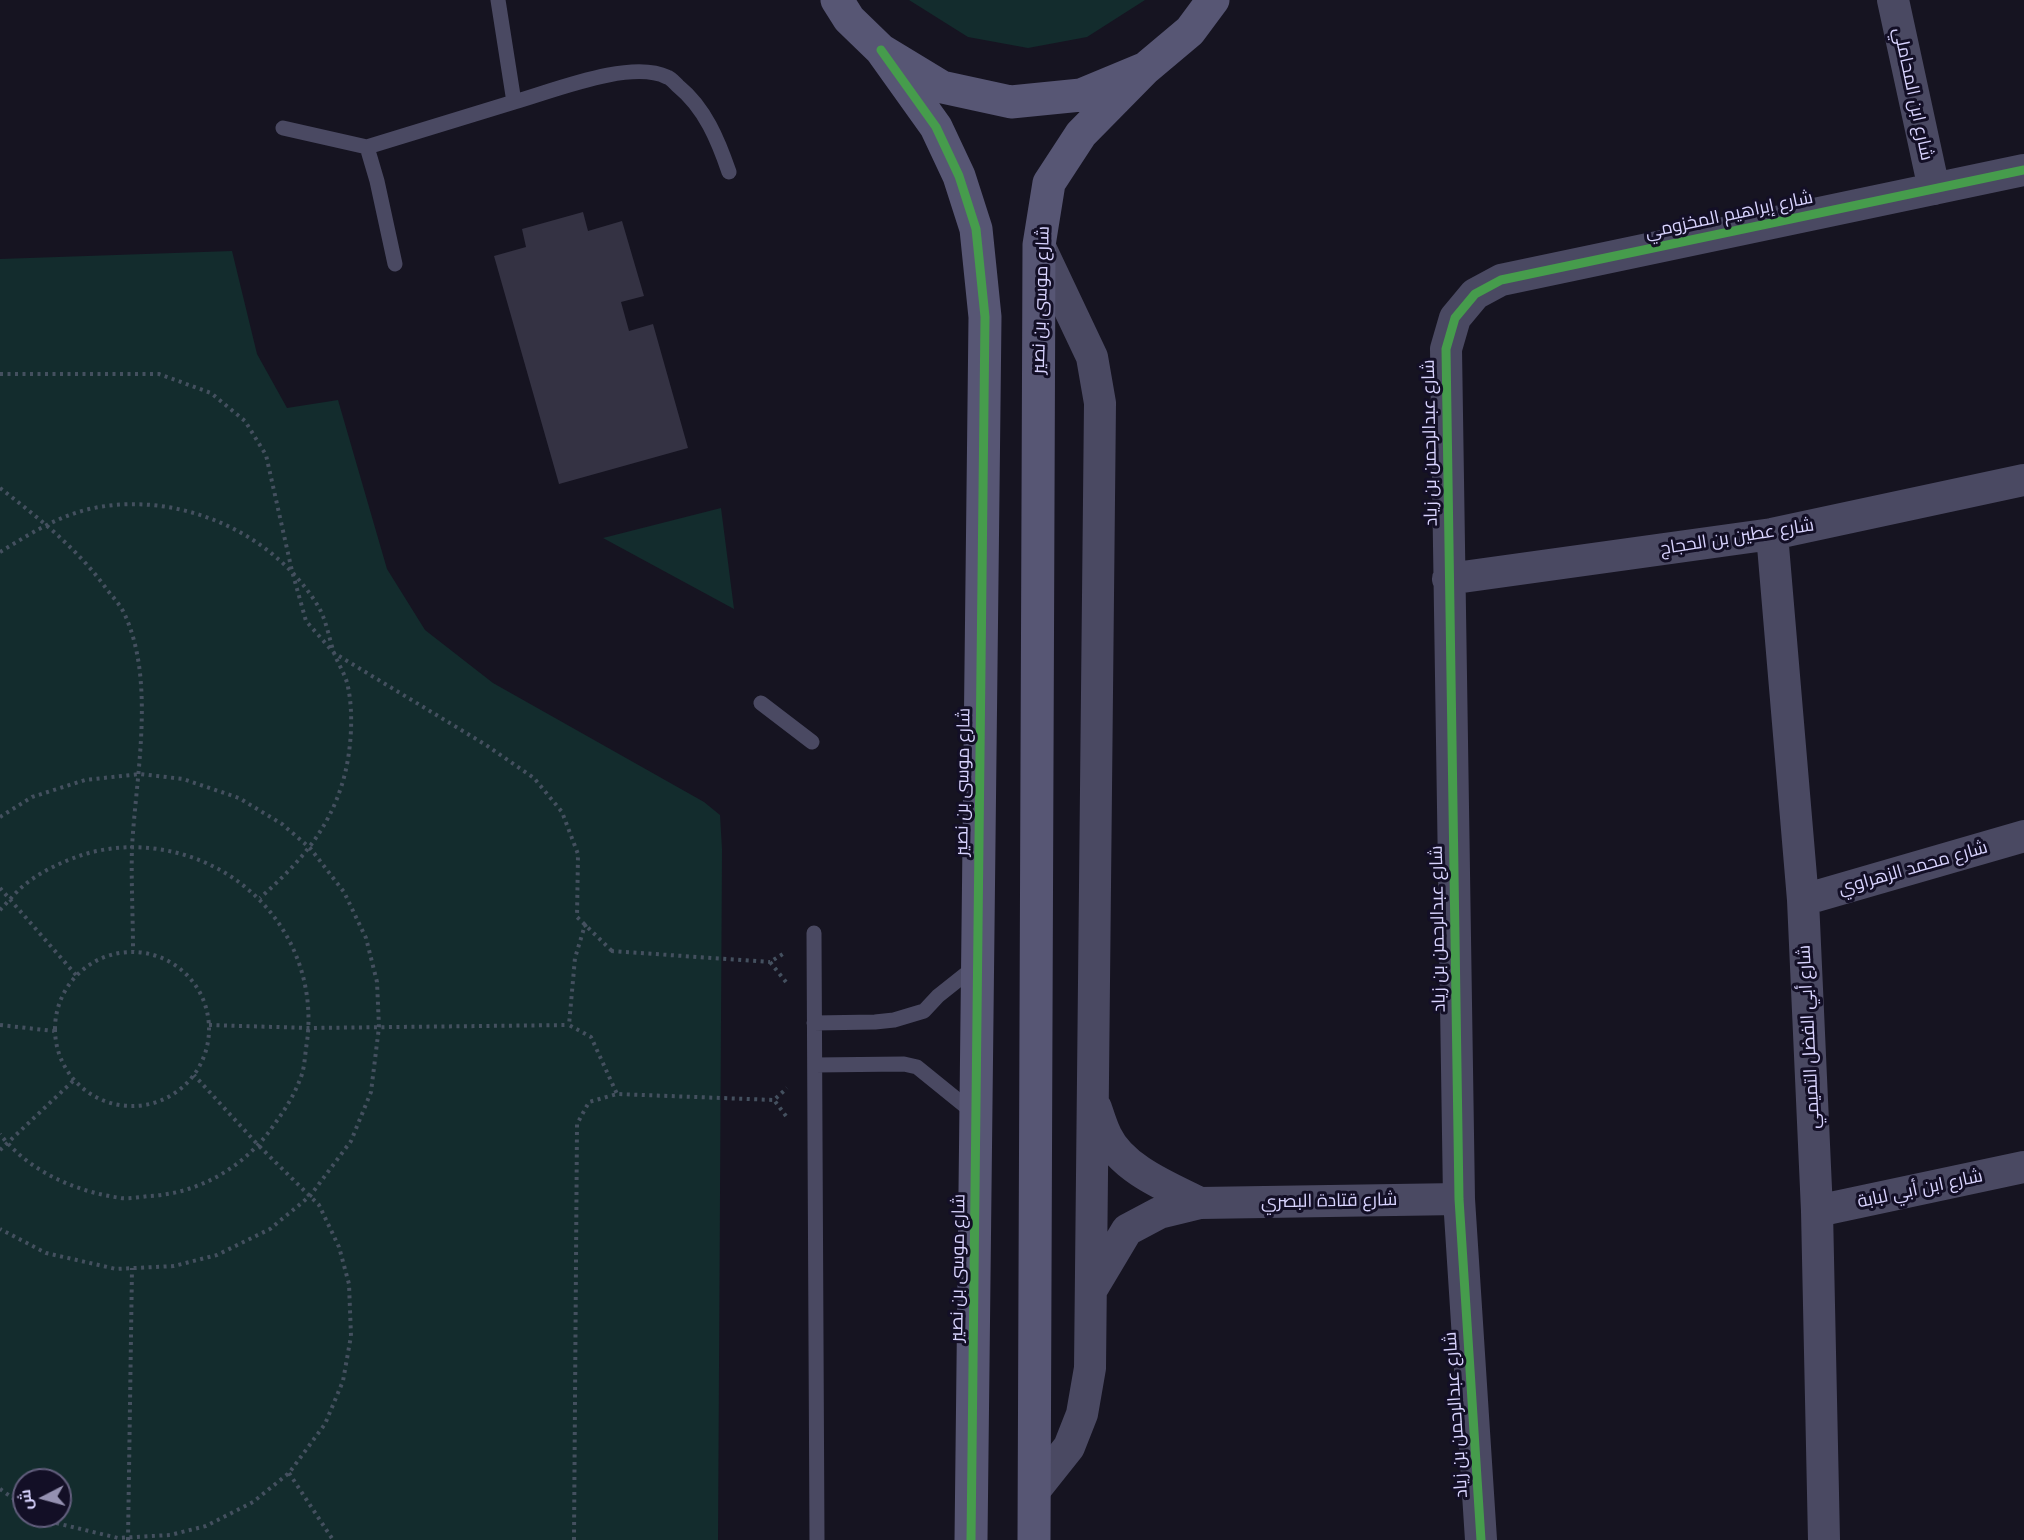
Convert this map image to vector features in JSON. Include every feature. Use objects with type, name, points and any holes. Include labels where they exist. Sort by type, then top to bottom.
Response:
[{"type":"street","points":[[837,0],[849,19],[881,50],[942,87],[1011,102],[1081,95],[1146,68],[1190,31],[1213,0]]},
{"type":"street","name":"شارع ابن المحاملي","points":[[1893,0],[1934,189]]},
{"type":"street","name":"شارع موسى بن نصير","points":[[881,50],[936,127],[959,176],[976,229],[985,317],[971,1540]]},
{"type":"street","name":"شارع موسى بن نصير","points":[[1034,1540],[1039,245],[1049,183],[1081,134],[1146,68]]},
{"type":"street","name":"شارع إبراهيم المخزومي","points":[[1455,318],[1475,294],[1501,280],[2024,170]]},
{"type":"street","points":[[1034,1491],[1069,1447],[1082,1414],[1090,1368],[1100,403],[1092,357],[1039,245]]},
{"type":"street","name":"شارع عبدالرحمن بن زياد","points":[[1455,318],[1446,349],[1459,1199],[1481,1540]]},
{"type":"street","name":"شارع عطين بن الحجاج","points":[[1448,579],[1772,534],[2024,480]]},
{"type":"street","name":"شارع أبي الفضل التميمي","points":[[1772,534],[1803,900],[1817,1211],[1824,1540]]},
{"type":"street","name":"شارع محمد الزهراوي","points":[[1803,900],[2024,836]]},
{"type":"street","name":"شارع قتادة البصري","points":[[1093,1098],[1106,1137],[1126,1161],[1158,1183],[1200,1203]]},
{"type":"street","name":"شارع ابن أبي لبابة","points":[[1817,1211],[2024,1167]]},
{"type":"street","name":"شارع قتادة البصري","points":[[1091,1290],[1127,1230],[1159,1213],[1200,1203],[1459,1199]]},
{"type":"lane","points":[[498,0],[514,102]]},
{"type":"lane","points":[[283,128],[367,147],[616,72],[641,71],[668,77],[687,93],[705,116],[719,142],[729,172]]},
{"type":"lane","points":[[367,147],[377,181],[395,264]]},
{"type":"lane","points":[[761,703],[812,742]]},
{"type":"lane","points":[[814,933],[817,1540]]},
{"type":"lane","points":[[814,1023],[894,1020],[924,1011],[938,996],[978,965]]},
{"type":"lane","points":[[814,1065],[917,1067],[976,1114]]},
{"type":"path","points":[[0,374],[159,374],[211,393],[245,421],[266,455],[292,571],[306,621],[334,653],[486,745],[534,778],[562,812],[579,854],[577,917],[613,952]]},
{"type":"path","points":[[0,488],[46,524],[95,572],[124,612],[136,651],[142,701],[140,774],[132,847],[133,951]]},
{"type":"path","points":[[0,552],[46,524],[93,508],[127,504],[178,508],[227,525],[265,548],[292,571],[319,607],[348,686],[351,736],[343,781],[325,824],[310,848],[289,873],[260,899]]},
{"type":"path","points":[[0,817],[32,797],[85,780],[140,774],[183,779],[239,798],[282,824],[310,848],[344,892],[366,938],[377,982],[380,1027],[371,1092],[351,1141],[310,1196],[270,1229],[217,1255],[174,1266],[116,1269],[46,1253],[0,1229]]},
{"type":"path","points":[[0,910],[23,886],[62,862],[100,849],[132,847],[169,849],[210,863],[240,881],[260,899],[284,930],[300,963],[307,993],[309,1028],[303,1071],[292,1097],[259,1146],[231,1169],[192,1189],[163,1196],[122,1198],[70,1186],[39,1169],[7,1143],[0,1134]]},
{"type":"path","points":[[0,888],[76,975]]},
{"type":"path","points":[[569,1025],[575,958],[585,925],[613,952],[770,962]]},
{"type":"path","points":[[133,951],[163,958],[178,966],[190,978],[200,992],[209,1025],[206,1052],[185,1087],[172,1096],[143,1106],[128,1107],[112,1105],[98,1099],[73,1081],[59,1058],[54,1031],[56,1010],[64,991],[76,975],[92,963],[110,955],[133,951]]},
{"type":"path","points":[[0,1025],[54,1031]]},
{"type":"path","points":[[209,1025],[309,1028],[569,1025],[591,1037],[616,1094]]},
{"type":"path","points":[[72,1527],[118,1538],[170,1535],[206,1526],[254,1502],[289,1473],[325,1424],[343,1381],[351,1336],[349,1284],[339,1247],[319,1205],[259,1146],[194,1075]]},
{"type":"path","points":[[0,1150],[73,1081]]},
{"type":"path","points":[[574,1540],[577,1124],[589,1102],[616,1094],[774,1101]]},
{"type":"path","points":[[128,1538],[132,1268]]},
{"type":"path","points":[[289,1473],[333,1540]]},
{"type":"green space","points":[[909,0],[1145,0],[1087,37],[1028,48],[968,37]]},
{"type":"green space","points":[[232,251],[257,354],[287,408],[338,400],[387,569],[425,630],[493,683],[704,802],[720,815],[722,849],[718,1540],[0,1540],[0,259]]},
{"type":"green space","points":[[721,508],[734,609],[603,538]]},
{"type":"building","points":[[583,212],[588,231],[622,221],[644,296],[621,302],[629,331],[653,324],[688,448],[559,484],[494,256],[526,247],[522,229]]},
{"type":"cycle path","points":[[881,50],[936,127],[959,176],[976,229],[985,317],[971,1540]]},
{"type":"cycle path","points":[[1481,1540],[1459,1199],[1446,349],[1455,318],[1475,294],[1501,280],[2024,170]]}]
